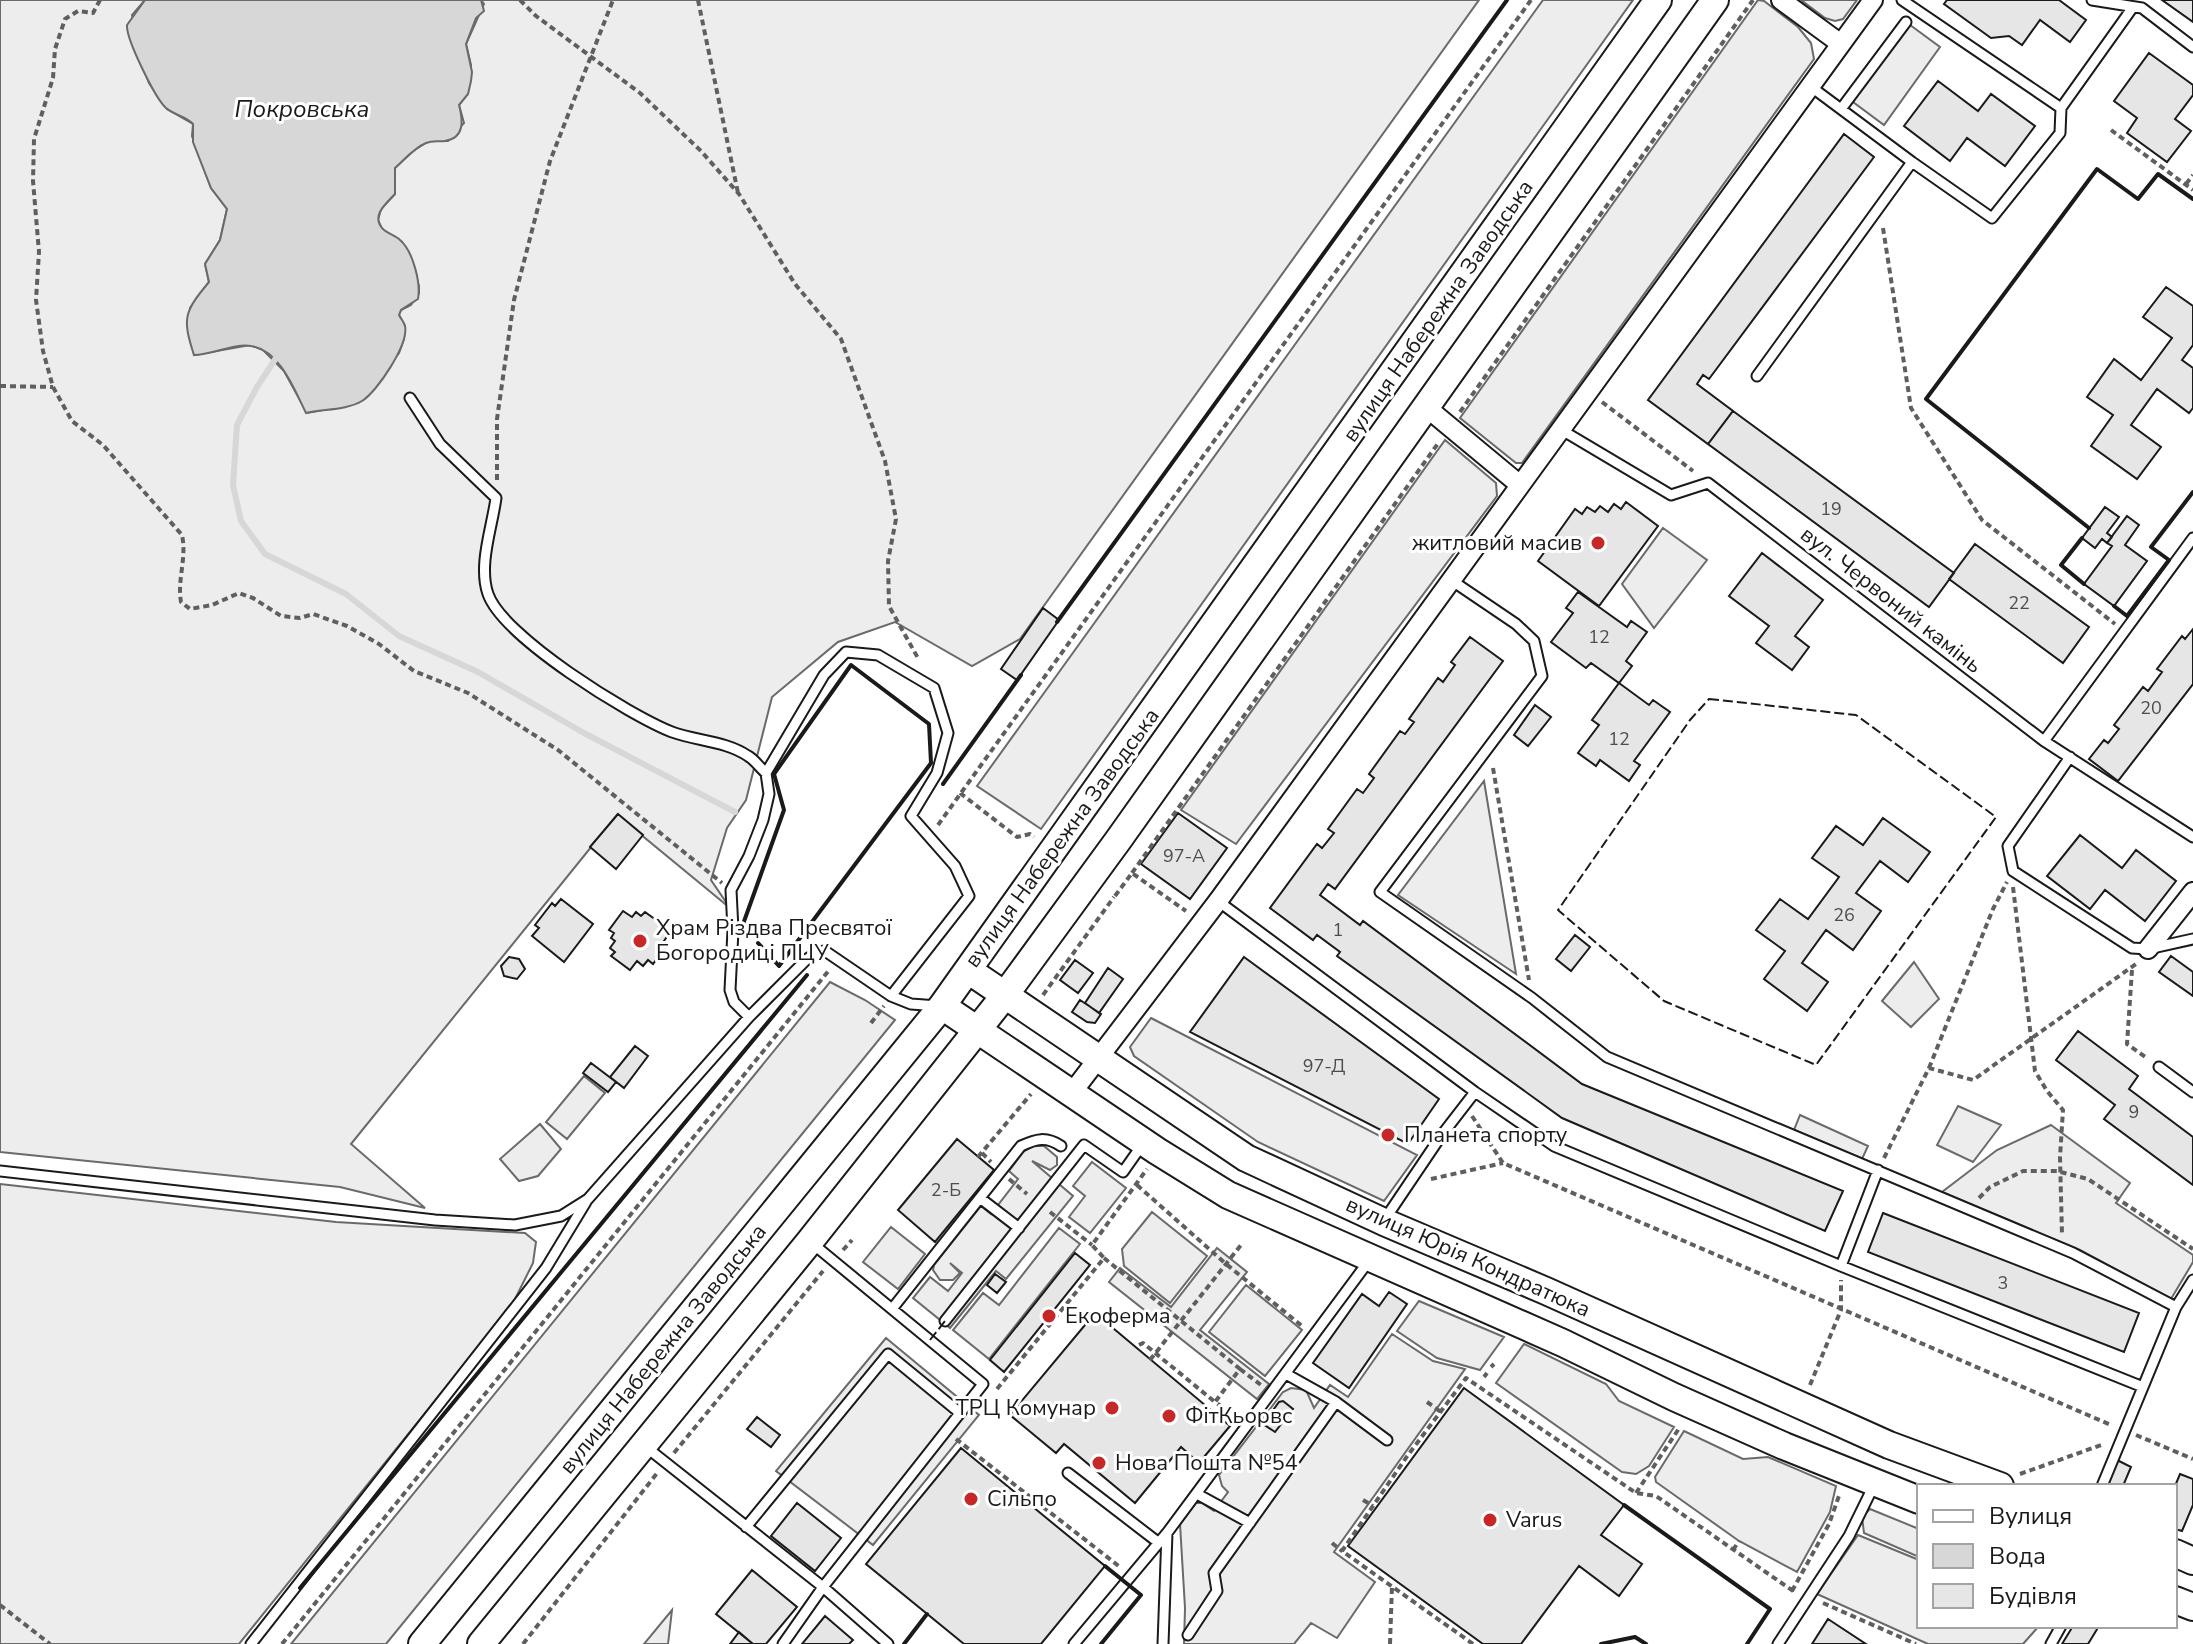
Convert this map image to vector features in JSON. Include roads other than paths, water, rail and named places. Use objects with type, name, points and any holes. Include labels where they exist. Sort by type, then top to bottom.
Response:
[{"type":"main road","name":"вулиця Набережна Заводська","points":[[422,1644],[942,1006],[1658,0]]},
{"type":"main road","name":"вулиця Набережна Заводська","points":[[481,1644],[979,1030],[1715,0]]},
{"type":"main road","name":"вулиця Юрія Кондратюка","points":[[968,970],[1246,1158],[1877,1439],[1987,1484]]},
{"type":"main road","name":"вулиця Юрія Кондратюка","points":[[942,1006],[1071,1094],[1146,1153],[1228,1195],[1563,1343],[1674,1397],[1917,1499]]},
{"type":"main road","points":[[1563,1343],[1581,1306]]},
{"type":"street","points":[[1781,0],[1841,44]]},
{"type":"street","points":[[1071,1094],[1218,901],[1873,0]]},
{"type":"street","points":[[1426,407],[1520,485]]},
{"type":"street","points":[[2148,949],[2193,892]]},
{"type":"lane","points":[[1902,0],[2061,108]]},
{"type":"lane","points":[[2092,0],[2142,8],[2193,47]]},
{"type":"lane","points":[[1810,86],[1992,218],[2060,133],[2061,108],[2133,7]]},
{"type":"lane","points":[[1841,109],[1906,22]]},
{"type":"lane","points":[[1757,376],[1912,162]]},
{"type":"lane","points":[[410,398],[440,444],[496,498],[484,570],[488,595],[501,617],[543,654],[638,716],[674,733],[708,740],[748,756],[766,773],[769,794],[763,820],[731,890],[730,990],[734,1002],[749,1017]]},
{"type":"lane","name":"вул. Червоний камінь","points":[[1560,429],[1671,495],[1708,483],[2044,741],[2193,837]]},
{"type":"lane","points":[[2044,741],[2193,538]]},
{"type":"lane","points":[[1451,580],[1516,624],[1534,641],[1542,676],[1380,892],[1532,998],[1607,1057],[2063,1249],[2176,1307]]},
{"type":"lane","points":[[766,773],[824,675],[846,652],[878,655],[934,688],[948,733],[937,773],[911,816],[955,866],[969,896],[891,996]]},
{"type":"lane","points":[[2070,757],[2008,846],[2013,871],[2132,948],[2148,949],[2193,939]]},
{"type":"lane","points":[[1218,901],[1475,1092],[1554,1146],[2143,1387]]},
{"type":"lane","points":[[251,1644],[546,1268],[588,1199],[749,1017],[807,959],[825,951],[891,996],[911,1004],[942,1006]]},
{"type":"lane","points":[[2159,1067],[2193,1092]]},
{"type":"lane","points":[[1384,1222],[1475,1092]]},
{"type":"lane","points":[[892,1309],[1021,1146],[1038,1138],[1053,1140],[1061,1146]]},
{"type":"lane","points":[[945,1321],[1084,1145],[1123,1172],[1146,1153]]},
{"type":"lane","points":[[1841,1266],[1878,1170]]},
{"type":"lane","points":[[0,1171],[435,1220],[515,1225],[561,1216],[588,1199]]},
{"type":"lane","points":[[980,1198],[1019,1228]]},
{"type":"lane","points":[[783,1644],[823,1587],[983,1384],[810,1241]]},
{"type":"lane","points":[[1074,1644],[1197,1494],[1370,1259]]},
{"type":"lane","points":[[2103,1484],[2176,1307],[2193,1280]]},
{"type":"lane","points":[[746,1527],[888,1354],[960,1413]]},
{"type":"lane","points":[[1286,1374],[1336,1402],[1387,1440]]},
{"type":"lane","points":[[1188,1635],[1217,1591],[1214,1573],[1336,1402]]},
{"type":"lane","points":[[643,1445],[823,1587],[888,1644]]},
{"type":"lane","points":[[1068,1473],[1159,1543]]},
{"type":"lane","points":[[1778,1644],[1849,1536],[1875,1483]]},
{"type":"lane","points":[[1197,1494],[1250,1523]]},
{"type":"lane","points":[[1163,1644],[1167,1533]]},
{"type":"water","name":"Покровська","points":[[145,0],[481,0],[484,11],[476,18],[466,44],[472,72],[468,94],[459,105],[461,128],[452,139],[422,145],[395,168],[395,194],[383,206],[379,216],[384,230],[400,240],[409,252],[419,292],[418,299],[401,310],[399,315],[405,326],[405,334],[397,355],[383,378],[362,401],[342,408],[306,413],[278,363],[261,349],[244,346],[194,355],[188,332],[188,316],[194,301],[209,282],[205,264],[220,240],[227,209],[211,188],[193,142],[193,124],[161,102],[131,42],[127,25]]},
{"type":"waterway","points":[[278,355],[237,425],[233,485],[241,521],[265,554],[346,594],[399,636],[478,672],[584,733],[735,812]]},
{"type":"place","name":"житловий масив","points":[[1598,543]]},
{"type":"place","name":"Храм Різдва Пресвятої Богородиці ПЦУ","points":[[640,941]]},
{"type":"place","name":"Планета спорту","points":[[1388,1135]]},
{"type":"place","name":"Екоферма","points":[[1049,1316]]},
{"type":"place","name":"ТРЦ Комунар","points":[[1112,1408]]},
{"type":"place","name":"ФiтКьорвс","points":[[1169,1416]]},
{"type":"place","name":"Нова Пошта №54","points":[[1099,1463]]},
{"type":"place","name":"Сільпо","points":[[971,1499]]},
{"type":"place","name":"Varus","points":[[1490,1520]]}]
